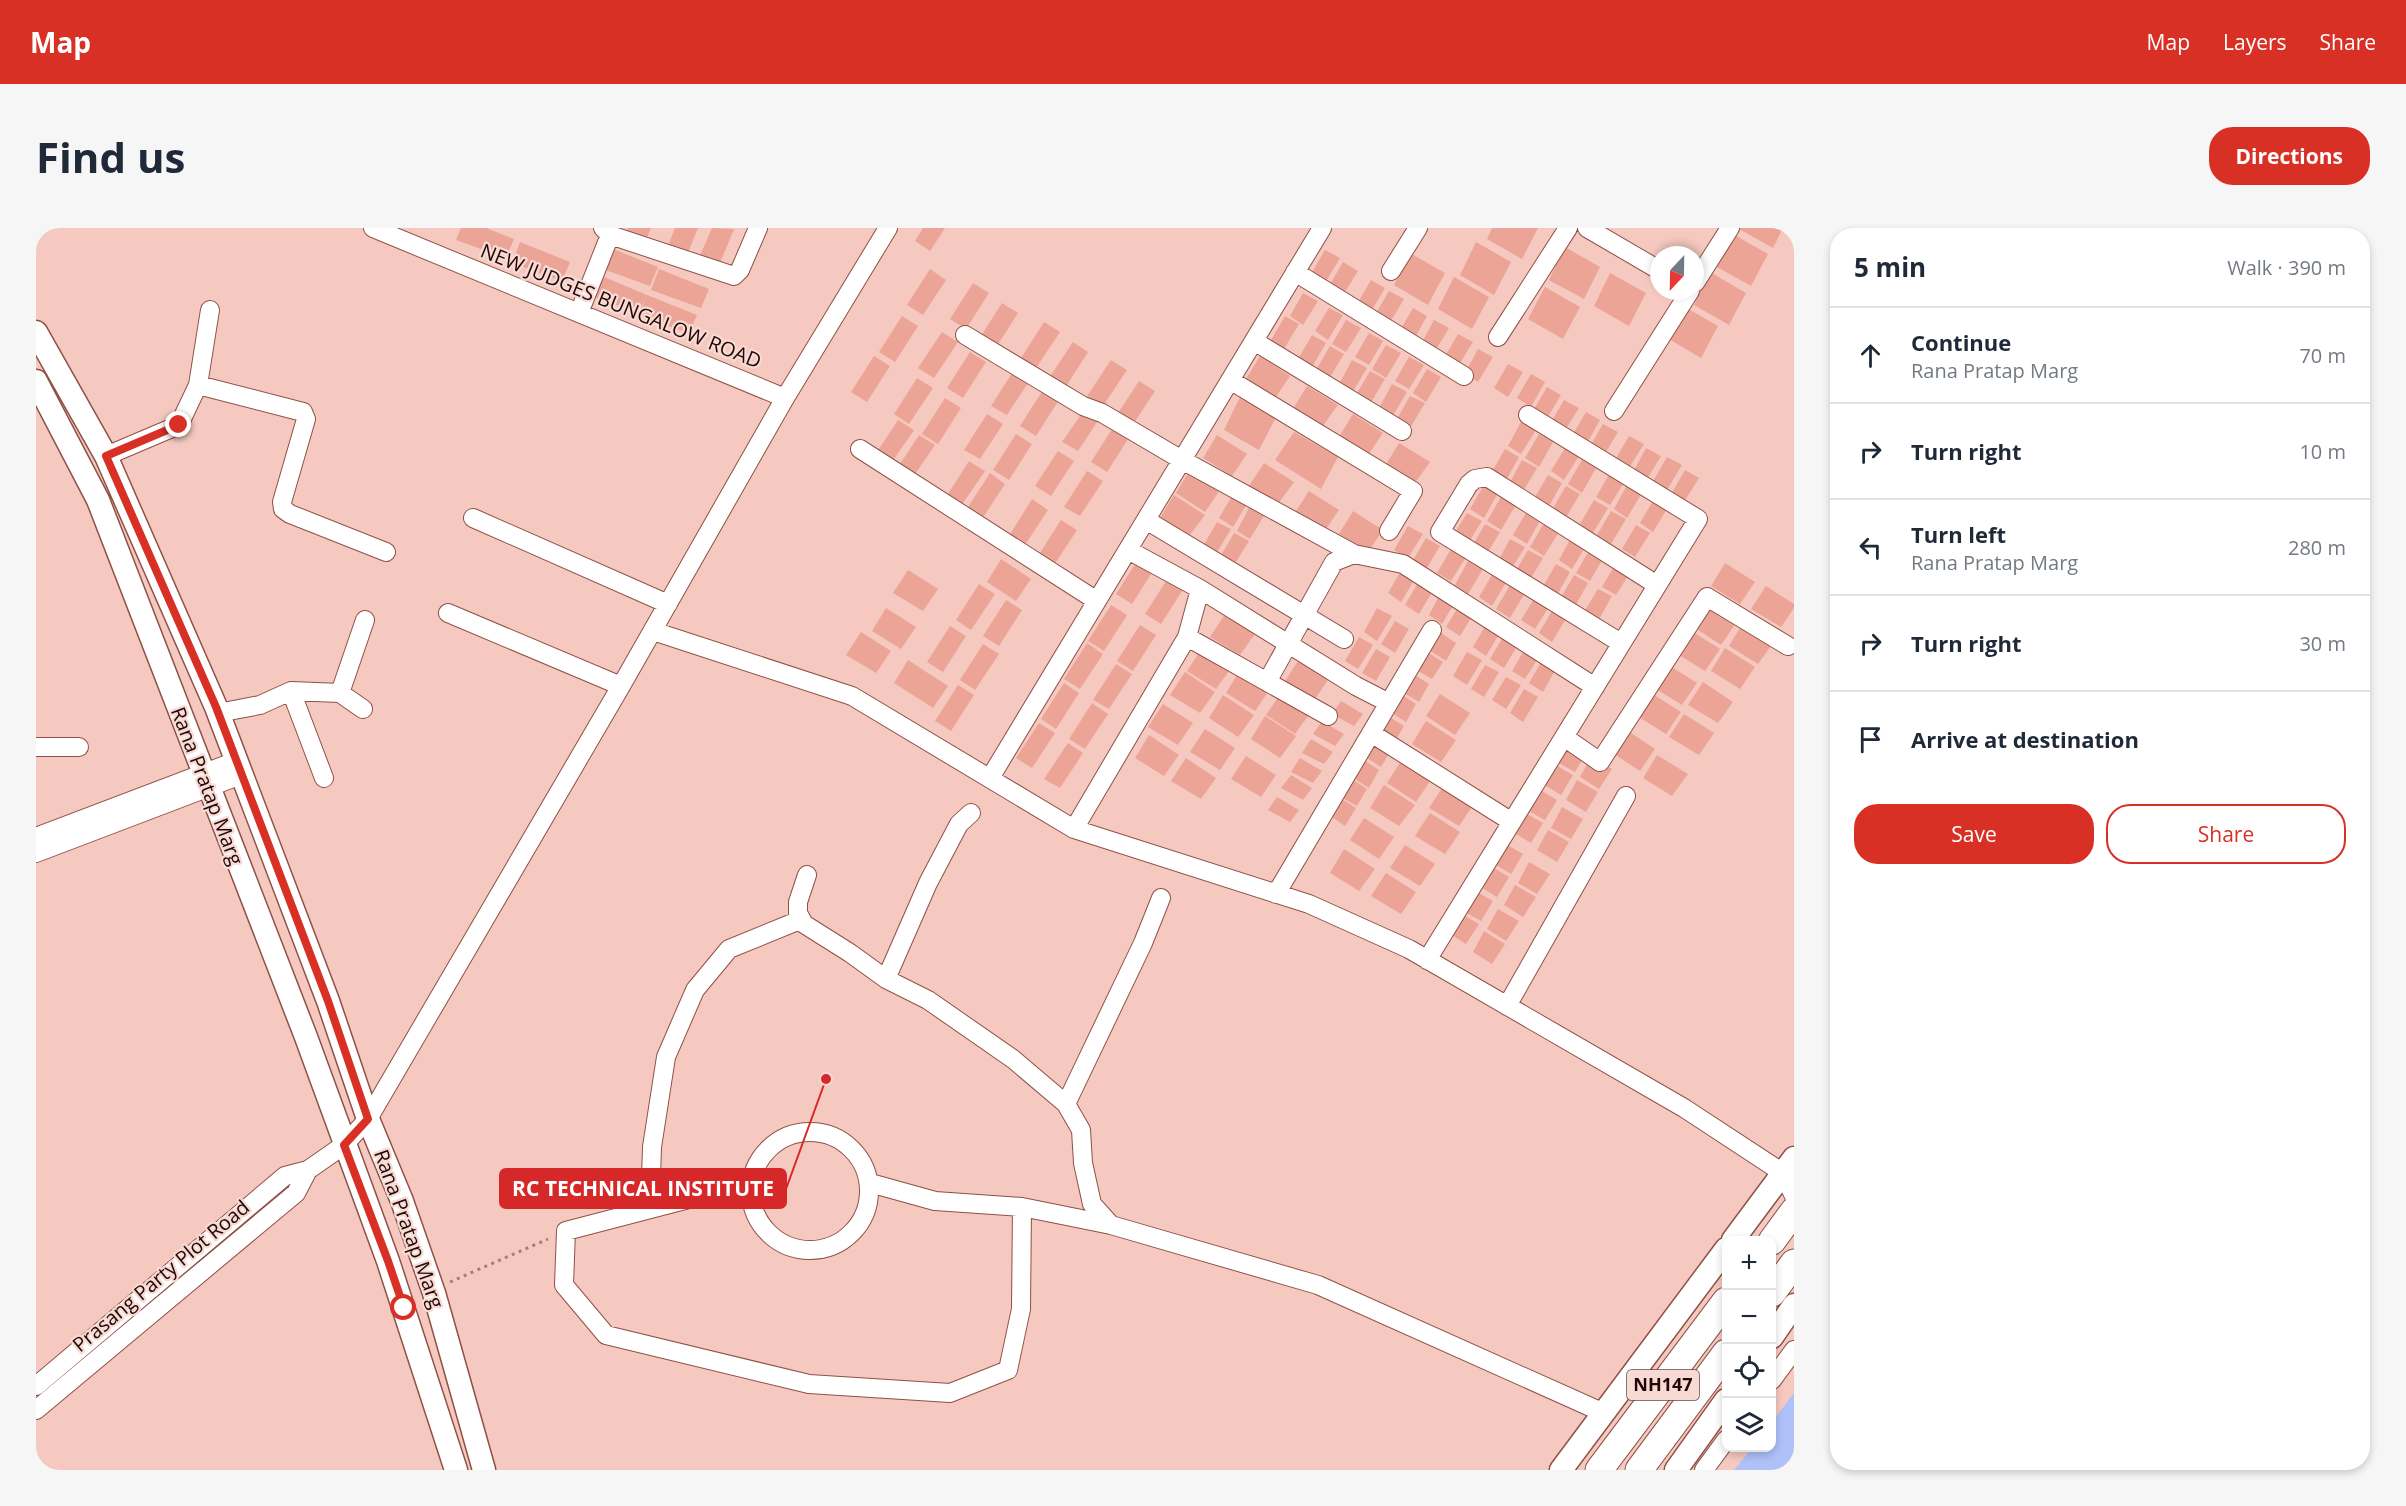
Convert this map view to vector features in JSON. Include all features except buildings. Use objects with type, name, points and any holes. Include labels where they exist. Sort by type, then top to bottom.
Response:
[{"type":"highway","points":[[1776,1236],[1794,1211]]},
{"type":"highway","points":[[1774,1290],[1794,1263]]},
{"type":"highway","name":"NH147","points":[[1599,1470],[1722,1306]]},
{"type":"highway","name":"NH147","points":[[1639,1470],[1722,1358]]},
{"type":"main road","name":"Rana Pratap Marg","points":[[36,332],[106,456],[218,713],[328,1001],[368,1119],[402,1201],[434,1296],[484,1470]]},
{"type":"main road","name":"Rana Pratap Marg","points":[[36,381],[98,500],[306,1037],[388,1261],[456,1470]]},
{"type":"main road","points":[[1736,1236],[1789,1166]]},
{"type":"main road","points":[[1561,1470],[1722,1254]]},
{"type":"main road","points":[[404,1308],[434,1296]]},
{"type":"main road","points":[[1776,1331],[1794,1305]]},
{"type":"main road","points":[[1676,1470],[1722,1406]]},
{"type":"street","name":"NEW JUDGES BUNGALOW ROAD","points":[[373,228],[785,398]]},
{"type":"street","points":[[579,313],[607,231],[734,276],[740,270],[758,228]]},
{"type":"street","name":"Prasang Party Plot Road","points":[[36,1386],[285,1176],[308,1170],[344,1145],[368,1119],[621,686],[785,398],[888,228]]},
{"type":"street","points":[[990,778],[1322,228]]},
{"type":"street","points":[[1391,271],[1418,228]]},
{"type":"street","points":[[1498,337],[1568,228]]},
{"type":"street","points":[[1587,228],[1650,265]]},
{"type":"street","points":[[1704,269],[1730,228]]},
{"type":"street","points":[[1295,272],[1464,376]]},
{"type":"street","points":[[1614,411],[1684,300]]},
{"type":"street","points":[[106,456],[179,425],[198,386],[210,310]]},
{"type":"street","points":[[965,335],[1083,406],[1102,413],[1182,460],[1354,554],[1403,564],[1594,687]]},
{"type":"street","points":[[1254,341],[1402,431]]},
{"type":"street","points":[[1230,380],[1413,491],[1389,531]]},
{"type":"street","points":[[198,386],[303,412],[306,419],[282,502],[283,509],[290,514],[386,552]]},
{"type":"street","points":[[1427,960],[1698,519],[1528,415]]},
{"type":"street","points":[[860,449],[1097,601]]},
{"type":"street","points":[[1621,643],[1440,532],[1469,484],[1475,479],[1487,477],[1657,585]]},
{"type":"street","points":[[473,518],[668,604]]},
{"type":"street","points":[[1146,520],[1344,639]]},
{"type":"street","points":[[1128,550],[1200,589],[1356,686],[1389,703]]},
{"type":"street","points":[[1267,682],[1334,562],[1354,554]]},
{"type":"street","points":[[1074,829],[1187,637],[1200,589]]},
{"type":"street","points":[[1564,737],[1600,762],[1707,597],[1788,646]]},
{"type":"street","points":[[448,613],[621,686]]},
{"type":"street","points":[[340,693],[364,620]]},
{"type":"street","points":[[1276,894],[1432,630]]},
{"type":"street","points":[[652,631],[852,696],[1074,829],[1309,904],[1408,949],[1683,1108],[1789,1166],[1794,1196]]},
{"type":"street","points":[[1187,637],[1328,717]]},
{"type":"street","points":[[218,713],[261,705],[291,691],[340,693],[363,709]]},
{"type":"street","points":[[291,691],[324,778]]},
{"type":"street","points":[[1371,734],[1512,822]]},
{"type":"street","points":[[36,747],[79,747]]},
{"type":"street","points":[[36,853],[239,768]]},
{"type":"street","points":[[36,837],[206,781]]},
{"type":"street","points":[[1507,1006],[1626,796]]},
{"type":"street","points":[[886,979],[928,884],[959,824],[971,813]]},
{"type":"street","points":[[807,875],[798,902],[800,920],[886,979],[928,1000],[1012,1059],[1066,1104],[1081,1130],[1083,1163],[1092,1203],[1111,1225]]},
{"type":"street","points":[[1066,1104],[1143,943],[1161,898]]},
{"type":"street","points":[[650,1209],[652,1146],[666,1058],[694,990],[729,949],[800,920]]},
{"type":"street","points":[[812,1131],[838,1138],[863,1162],[870,1183],[869,1206],[860,1227],[838,1246],[814,1252],[784,1246],[755,1218],[750,1183],[764,1152],[792,1134],[812,1131]]},
{"type":"street","name":"Prasang Party Plot Road","points":[[36,1410],[296,1193],[308,1170]]},
{"type":"street","points":[[750,1183],[566,1231],[564,1285],[606,1335],[809,1384],[950,1393],[1008,1370],[1021,1309],[1022,1207]]},
{"type":"street","points":[[870,1183],[935,1201],[1022,1207],[1111,1225],[1318,1285],[1604,1413]]},
{"type":"street","points":[[1776,1375],[1794,1350]]},
{"type":"street","points":[[1704,1470],[1722,1445]]},
{"type":"path","points":[[434,1296],[455,1279],[566,1231]]},
{"type":"shaded area","points":[[1794,1393],[1794,1470],[1734,1470],[1749,1452],[1776,1452],[1776,1417]]},
{"type":"place","name":"RC TECHNICAL INSTITUTE","points":[[826,1079]]},
{"type":"route","points":[[179,425],[106,456],[216,707],[328,1001],[368,1119],[344,1145],[404,1308]]}]
